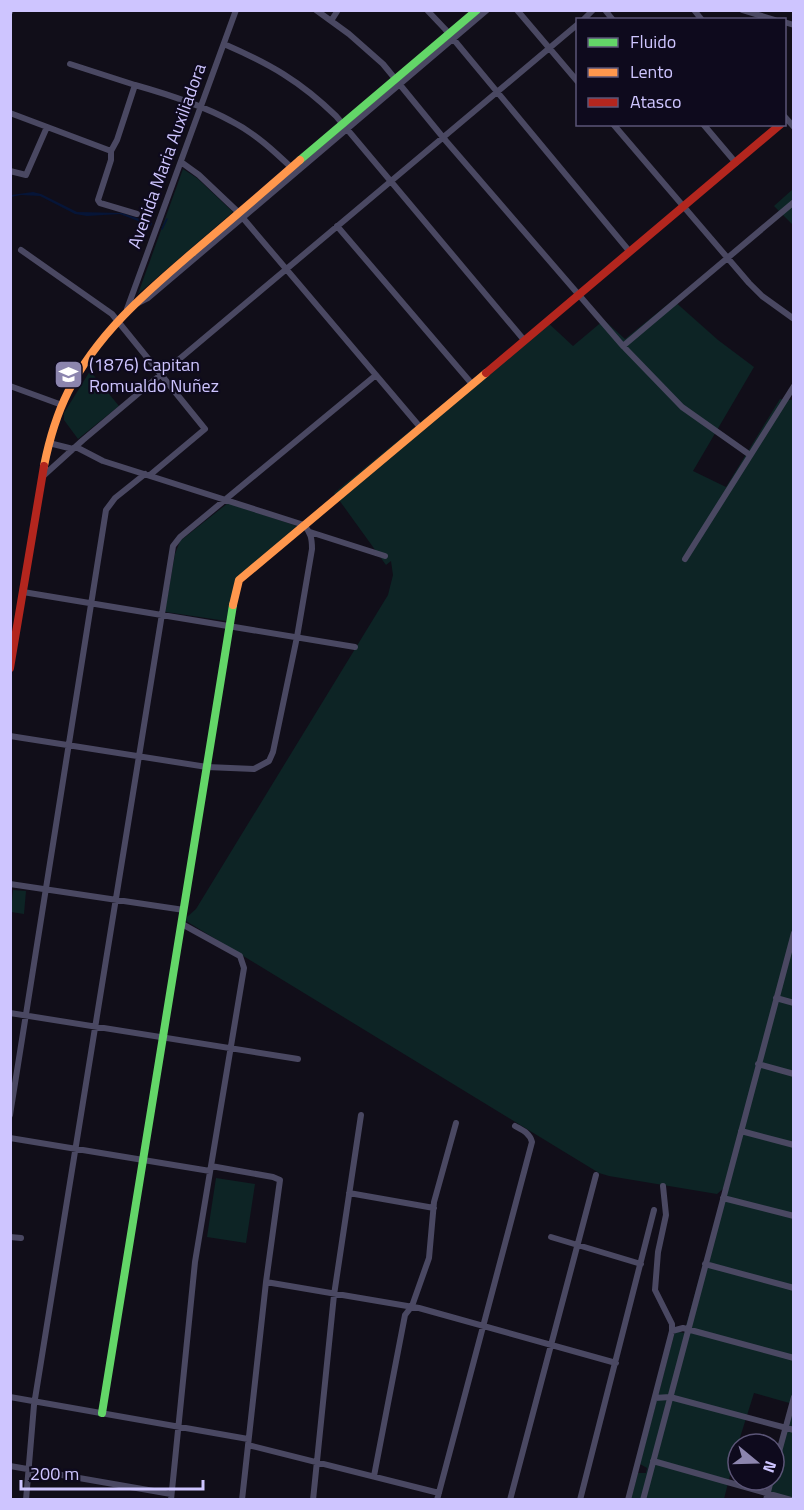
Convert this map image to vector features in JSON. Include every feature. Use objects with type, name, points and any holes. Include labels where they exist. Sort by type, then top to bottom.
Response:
[{"type":"street","name":"Avenida Maria Auxiliadora","points":[[126,312],[236,10]]},
{"type":"street","points":[[316,10],[367,49],[398,82],[623,346],[682,407],[750,455]]},
{"type":"street","points":[[331,21],[338,10]]},
{"type":"street","points":[[427,10],[630,252]]},
{"type":"street","points":[[451,37],[477,10]]},
{"type":"street","points":[[10,668],[14,622],[23,592],[49,443],[62,405],[78,375],[117,321],[145,293],[451,37],[487,10]]},
{"type":"street","points":[[517,10],[576,80]]},
{"type":"street","points":[[742,10],[770,18]]},
{"type":"street","points":[[42,477],[576,26]]},
{"type":"street","points":[[224,44],[261,60],[312,92],[345,127],[524,340]]},
{"type":"street","points":[[70,64],[225,118],[260,140],[294,170]]},
{"type":"street","points":[[135,85],[117,140],[111,151],[111,160],[98,200],[100,203],[137,214]]},
{"type":"street","points":[[10,113],[111,151]]},
{"type":"street","points":[[615,126],[762,296],[794,319]]},
{"type":"street","points":[[705,126],[736,163]]},
{"type":"street","points":[[102,1413],[229,626],[239,579],[777,126]]},
{"type":"street","points":[[10,171],[26,175],[47,127]]},
{"type":"street","points":[[181,162],[215,189],[241,215],[420,427]]},
{"type":"street","points":[[623,346],[794,202]]},
{"type":"street","points":[[337,226],[472,384]]},
{"type":"street","points":[[10,1115],[106,510],[115,498],[205,429],[117,321],[100,304],[21,250]]},
{"type":"street","points":[[26,1500],[34,1402],[173,546],[180,537],[225,499],[376,375]]},
{"type":"street","points":[[10,386],[62,405]]},
{"type":"street","points":[[685,559],[794,386]]},
{"type":"street","points":[[10,736],[207,767],[254,769],[269,761],[273,752],[297,637],[312,549],[310,532],[304,525],[103,461],[74,448],[49,443]]},
{"type":"street","points":[[310,532],[385,556]]},
{"type":"street","points":[[23,592],[355,647]]},
{"type":"street","points":[[10,884],[184,910]]},
{"type":"street","points":[[10,1466],[171,1497],[195,1262],[244,968],[244,961],[240,956],[182,924]]},
{"type":"street","points":[[643,1500],[794,933]]},
{"type":"street","points":[[776,998],[794,1003]]},
{"type":"street","points":[[10,1013],[298,1059]]},
{"type":"street","points":[[759,1064],[794,1074]]},
{"type":"street","points":[[313,1500],[334,1293],[361,1115]]},
{"type":"street","points":[[374,1476],[405,1315],[412,1306],[429,1258],[434,1208],[456,1123]]},
{"type":"street","points":[[10,1397],[248,1442],[438,1496],[532,1142],[524,1131],[514,1126]]},
{"type":"street","points":[[741,1131],[794,1145]]},
{"type":"street","points":[[10,1138],[143,1160],[273,1177],[279,1180],[242,1500]]},
{"type":"street","points":[[510,1500],[596,1175]]},
{"type":"street","points":[[628,1500],[672,1331],[672,1324],[655,1290],[658,1252],[666,1215],[663,1186]]},
{"type":"street","points":[[349,1193],[434,1208]]},
{"type":"street","points":[[723,1198],[794,1216]]},
{"type":"street","points":[[580,1500],[654,1210]]},
{"type":"street","points":[[10,1236],[21,1238]]},
{"type":"street","points":[[551,1237],[641,1264]]},
{"type":"street","points":[[705,1264],[794,1288]]},
{"type":"street","points":[[266,1282],[412,1306],[616,1363]]},
{"type":"street","points":[[672,1331],[678,1328],[688,1330],[794,1358]]},
{"type":"street","points":[[655,1398],[670,1397],[794,1430]]},
{"type":"street","points":[[784,1432],[794,1397]]},
{"type":"street","points":[[653,1461],[767,1496],[791,1500]]},
{"type":"green space","points":[[183,169],[197,178],[233,212],[138,294]]},
{"type":"green space","points":[[793,189],[793,225],[774,206]]},
{"type":"green space","points":[[673,300],[718,340],[754,367],[693,471],[726,487],[780,399],[793,400],[793,1404],[754,1393],[742,1432],[726,1432],[724,1499],[631,1499],[638,1473],[646,1473],[647,1468],[640,1464],[675,1331],[684,1333],[724,1188],[717,1194],[599,1173],[186,921],[196,909],[388,595],[393,575],[391,561],[386,565],[334,493],[545,320],[573,346],[604,320],[625,339]]},
{"type":"green space","points":[[90,371],[119,406],[78,439],[64,420],[64,413]]},
{"type":"green space","points":[[228,503],[297,526],[238,577],[226,621],[166,612],[175,554],[180,541]]},
{"type":"green space","points":[[13,890],[26,891],[24,914],[11,912]]},
{"type":"green space","points":[[216,1178],[255,1184],[246,1243],[207,1237]]},
{"type":"green space","points":[[793,1404],[793,1499],[765,1499],[767,1492],[786,1492],[785,1432]]},
{"type":"water","points":[[33,192],[77,212],[122,213],[152,223],[151,226],[120,214],[87,216],[75,214],[40,196],[11,197],[11,195]]},
{"type":"waterway","points":[[162,229],[167,219]]},
{"type":"traffic: fast","points":[[300,160],[477,10]]},
{"type":"traffic: fast","points":[[102,1413],[233,605]]},
{"type":"traffic: slow","points":[[44,466],[53,429],[68,392],[80,370],[109,331],[162,279],[300,160]]},
{"type":"traffic: slow","points":[[233,605],[239,580],[486,373]]},
{"type":"traffic: jam","points":[[486,373],[779,126]]},
{"type":"traffic: jam","points":[[10,668],[44,466]]},
{"type":"place","name":"(1876) Capitan Romualdo Nuñez","points":[[68,375]]}]
